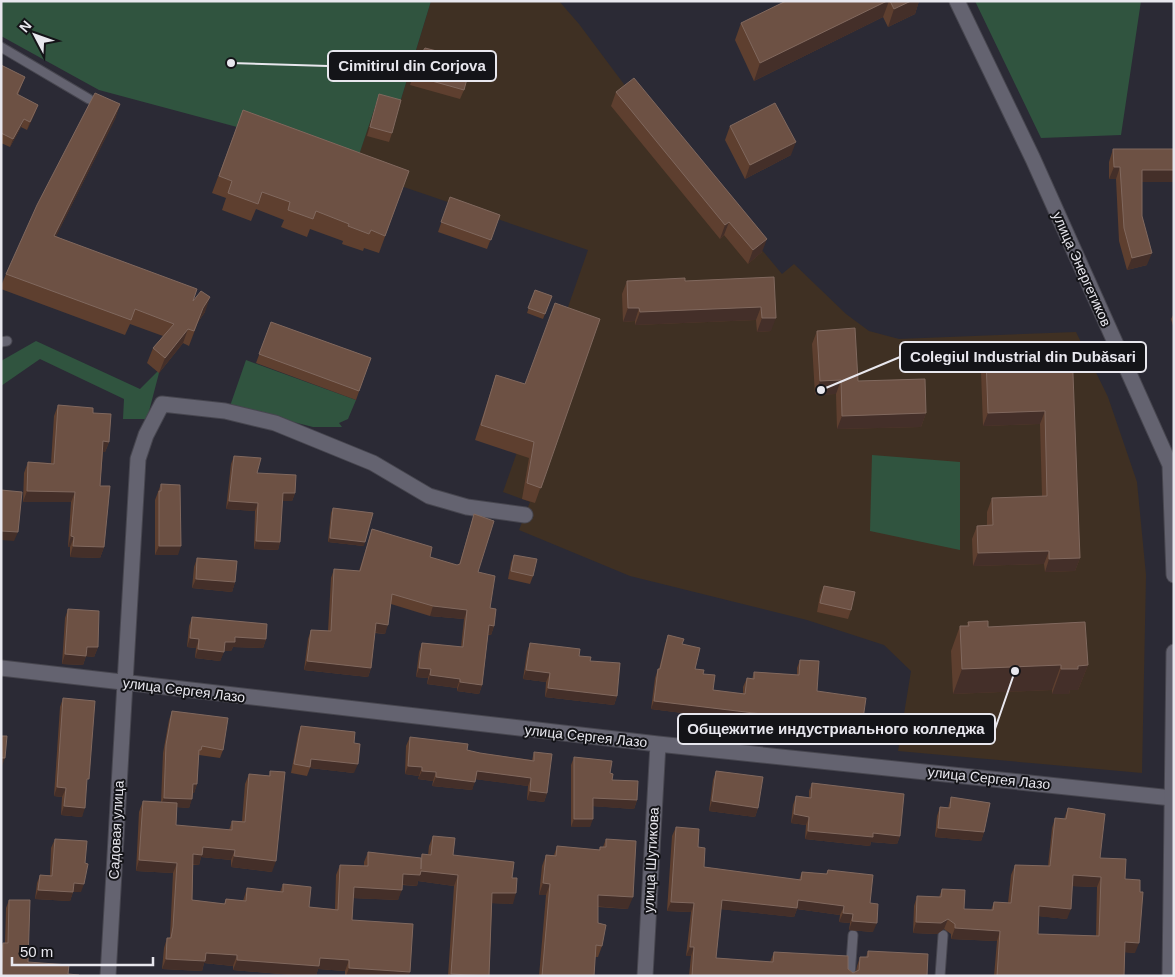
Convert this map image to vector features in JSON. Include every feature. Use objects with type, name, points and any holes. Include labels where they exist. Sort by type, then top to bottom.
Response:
[{"type":"street","name":"улица Энергетиков","points":[[957,1],[1032,158],[1173,467],[1174,575]]},
{"type":"street","name":"Садовая улица","points":[[108,976],[138,459],[146,435],[162,404],[225,411],[275,422],[373,463],[429,496],[467,507],[525,515]]},
{"type":"street","points":[[1170,976],[1174,652]]},
{"type":"street","name":"улица Сергея Лазо","points":[[1,668],[125,684],[658,744],[1172,798]]},
{"type":"street","name":"улица Шутикова","points":[[645,976],[658,744]]},
{"type":"lane","points":[[1,47],[89,99]]},
{"type":"lane","points":[[850,976],[853,935]]},
{"type":"lane","points":[[940,976],[943,935]]},
{"type":"shaded area","points":[[431,1],[559,1],[579,24],[629,91],[782,274],[794,264],[846,314],[869,331],[899,339],[1076,332],[1108,397],[1137,482],[1146,575],[1142,773],[898,751],[911,671],[884,645],[807,620],[630,576],[519,530],[530,502],[503,492],[588,250],[354,170],[376,103],[398,109]]},
{"type":"green space","points":[[1,1],[431,1],[398,109],[376,104],[354,170],[237,127],[99,90],[1,36]]},
{"type":"green space","points":[[975,1],[1141,1],[1121,135],[1041,138]]},
{"type":"green space","points":[[36,341],[140,389],[158,371],[147,419],[123,419],[124,399],[40,359],[1,386],[1,361]]},
{"type":"green space","points":[[246,360],[356,400],[348,419],[339,423],[342,427],[313,427],[230,406]]},
{"type":"green space","points":[[872,455],[960,462],[960,550],[870,531]]},
{"type":"building","points":[[786,1],[887,1],[760,63],[741,23]]},
{"type":"building","points":[[890,1],[911,1],[894,9]]},
{"type":"building","points":[[425,48],[472,60],[464,90],[414,76],[419,57]]},
{"type":"building","points":[[1,65],[25,77],[17,94],[38,105],[30,122],[24,119],[13,139],[1,133]]},
{"type":"building","points":[[634,78],[767,239],[753,250],[729,222],[725,225],[616,92]]},
{"type":"building","points":[[95,93],[120,104],[54,236],[197,289],[193,301],[201,291],[210,297],[203,308],[194,331],[188,329],[165,358],[153,348],[174,324],[135,309],[131,320],[6,274],[37,205]]},
{"type":"building","points":[[379,94],[401,100],[392,133],[370,127]]},
{"type":"building","points":[[775,103],[796,142],[750,165],[730,126]]},
{"type":"building","points":[[243,110],[409,171],[385,236],[371,230],[369,234],[316,211],[313,219],[288,210],[290,202],[262,192],[258,204],[228,193],[232,181],[219,176]]},
{"type":"building","points":[[1113,149],[1174,149],[1174,170],[1142,170],[1142,216],[1152,253],[1132,258],[1124,228],[1120,167],[1114,167]]},
{"type":"building","points":[[450,197],[500,215],[491,240],[441,222]]},
{"type":"building","points":[[774,277],[776,318],[762,318],[761,307],[640,312],[639,308],[628,308],[627,281],[685,278],[685,281]]},
{"type":"building","points":[[535,290],[552,296],[545,314],[528,308]]},
{"type":"building","points":[[555,303],[600,319],[541,488],[527,483],[534,442],[481,425],[496,375],[525,384]]},
{"type":"building","points":[[271,322],[371,358],[359,391],[259,354]]},
{"type":"building","points":[[855,328],[858,381],[925,379],[926,413],[842,416],[841,380],[820,381],[817,331]]},
{"type":"building","points":[[1072,348],[1080,558],[1049,559],[1049,551],[978,553],[977,526],[993,525],[992,498],[1047,496],[1045,411],[988,413],[986,359],[1042,357],[1042,349]]},
{"type":"building","points":[[58,405],[93,408],[93,413],[111,414],[109,442],[103,441],[100,486],[110,486],[104,547],[73,546],[74,537],[71,536],[75,492],[27,491],[28,462],[54,464]]},
{"type":"building","points":[[234,456],[261,458],[257,473],[296,475],[295,493],[283,493],[280,542],[256,541],[258,503],[229,501]]},
{"type":"building","points":[[161,484],[180,485],[181,546],[159,546],[159,491],[161,491]]},
{"type":"building","points":[[1,490],[22,492],[18,532],[1,531]]},
{"type":"building","points":[[333,508],[373,513],[365,542],[330,538]]},
{"type":"building","points":[[474,514],[494,521],[478,572],[495,576],[490,608],[496,609],[494,626],[489,625],[482,685],[460,682],[460,679],[430,675],[431,669],[419,668],[422,643],[463,647],[467,610],[433,606],[392,594],[388,625],[376,623],[371,668],[307,661],[311,630],[331,631],[334,569],[360,571],[372,529],[432,547],[430,557],[457,565],[460,564]]},
{"type":"building","points":[[514,555],[537,559],[533,576],[511,571]]},
{"type":"building","points":[[197,558],[237,561],[235,582],[196,579]]},
{"type":"building","points":[[824,586],[855,592],[851,610],[820,603]]},
{"type":"building","points":[[68,609],[99,611],[98,647],[87,647],[86,656],[65,654]]},
{"type":"building","points":[[192,617],[267,624],[266,639],[235,637],[235,642],[225,642],[224,652],[198,649],[199,639],[190,638]]},
{"type":"building","points":[[988,621],[988,627],[1085,622],[1088,665],[1078,666],[1078,669],[1061,669],[1061,665],[962,669],[960,626],[969,626],[968,622]]},
{"type":"building","points":[[668,635],[684,639],[682,644],[700,648],[695,669],[704,670],[703,674],[715,675],[713,690],[745,694],[747,678],[754,679],[754,672],[799,675],[800,660],[819,661],[817,691],[866,698],[862,726],[654,701],[658,669],[660,669]]},
{"type":"building","points":[[530,643],[580,649],[579,656],[591,657],[590,661],[620,663],[617,696],[548,688],[550,673],[526,670]]},
{"type":"building","points":[[63,698],[95,701],[85,808],[64,806],[66,788],[57,787]]},
{"type":"building","points":[[172,711],[228,718],[223,750],[202,746],[201,750],[199,750],[197,784],[193,784],[192,799],[164,798],[166,745]]},
{"type":"building","points":[[301,726],[355,732],[354,743],[360,744],[358,764],[311,759],[310,767],[294,764]]},
{"type":"building","points":[[1,736],[7,736],[5,758],[1,758]]},
{"type":"building","points":[[410,737],[468,744],[467,750],[534,761],[534,752],[552,754],[547,793],[530,791],[531,778],[477,771],[475,782],[436,777],[436,772],[422,771],[422,767],[408,766]]},
{"type":"building","points":[[574,757],[612,761],[610,773],[613,774],[612,780],[638,781],[637,800],[593,798],[593,819],[574,819]]},
{"type":"building","points":[[270,771],[285,772],[276,861],[234,856],[235,850],[203,847],[202,855],[193,854],[192,900],[225,904],[226,899],[246,901],[247,888],[283,892],[283,884],[311,887],[309,907],[338,910],[340,865],[368,866],[368,852],[421,858],[421,869],[422,854],[431,855],[433,836],[455,838],[453,855],[514,862],[512,878],[517,878],[516,893],[492,893],[489,976],[451,974],[458,875],[421,871],[420,875],[403,874],[402,890],[354,887],[352,920],[413,924],[410,972],[349,968],[349,960],[320,958],[319,966],[237,960],[237,955],[206,953],[205,961],[166,959],[167,938],[171,938],[173,927],[177,863],[139,860],[143,801],[177,803],[176,825],[232,830],[232,821],[245,822],[249,774],[270,776]]},
{"type":"building","points":[[716,771],[763,777],[758,808],[712,801]]},
{"type":"building","points":[[812,783],[904,794],[900,836],[873,833],[873,837],[808,831],[809,817],[794,814],[796,796],[811,798]]},
{"type":"building","points":[[951,797],[990,803],[984,832],[938,828],[940,807],[950,808]]},
{"type":"building","points":[[1068,808],[1105,814],[1100,858],[1126,859],[1125,879],[1140,880],[1140,892],[1143,892],[1139,943],[1125,942],[1124,976],[997,976],[1000,931],[955,928],[955,924],[948,919],[941,923],[916,922],[917,896],[941,897],[942,889],[965,890],[964,909],[993,910],[994,902],[1011,903],[1015,865],[1050,866],[1055,818],[1066,819]],"holes":[[[1073,875],[1101,877],[1099,936],[1038,934],[1039,906],[1071,909]]]},
{"type":"building","points":[[676,827],[699,829],[698,847],[705,848],[704,867],[801,880],[802,872],[827,874],[828,870],[873,875],[870,903],[878,904],[877,923],[852,921],[853,914],[843,913],[844,906],[798,900],[797,908],[722,900],[716,958],[773,962],[774,952],[848,956],[848,969],[853,973],[859,970],[860,957],[868,957],[868,951],[928,954],[927,976],[692,976],[694,947],[690,947],[694,903],[671,902]]},
{"type":"building","points":[[55,839],[87,841],[85,863],[88,864],[84,884],[74,883],[73,892],[38,890],[40,875],[52,876]]},
{"type":"building","points":[[606,839],[636,841],[633,897],[598,895],[598,923],[606,925],[602,946],[596,945],[594,976],[542,976],[550,884],[543,883],[546,855],[556,856],[557,846],[600,850],[600,847],[606,847]]},
{"type":"building","points":[[9,900],[30,900],[28,962],[69,965],[68,974],[79,976],[2,976],[3,943],[8,943]]},
{"type":"place","name":"Cimitirul din Corjova","points":[[231,63]]},
{"type":"place","name":"Colegiul Industrial din Dubăsari","points":[[821,390]]},
{"type":"place","name":"Общежитие индустриального колледжа","points":[[1015,671]]}]
